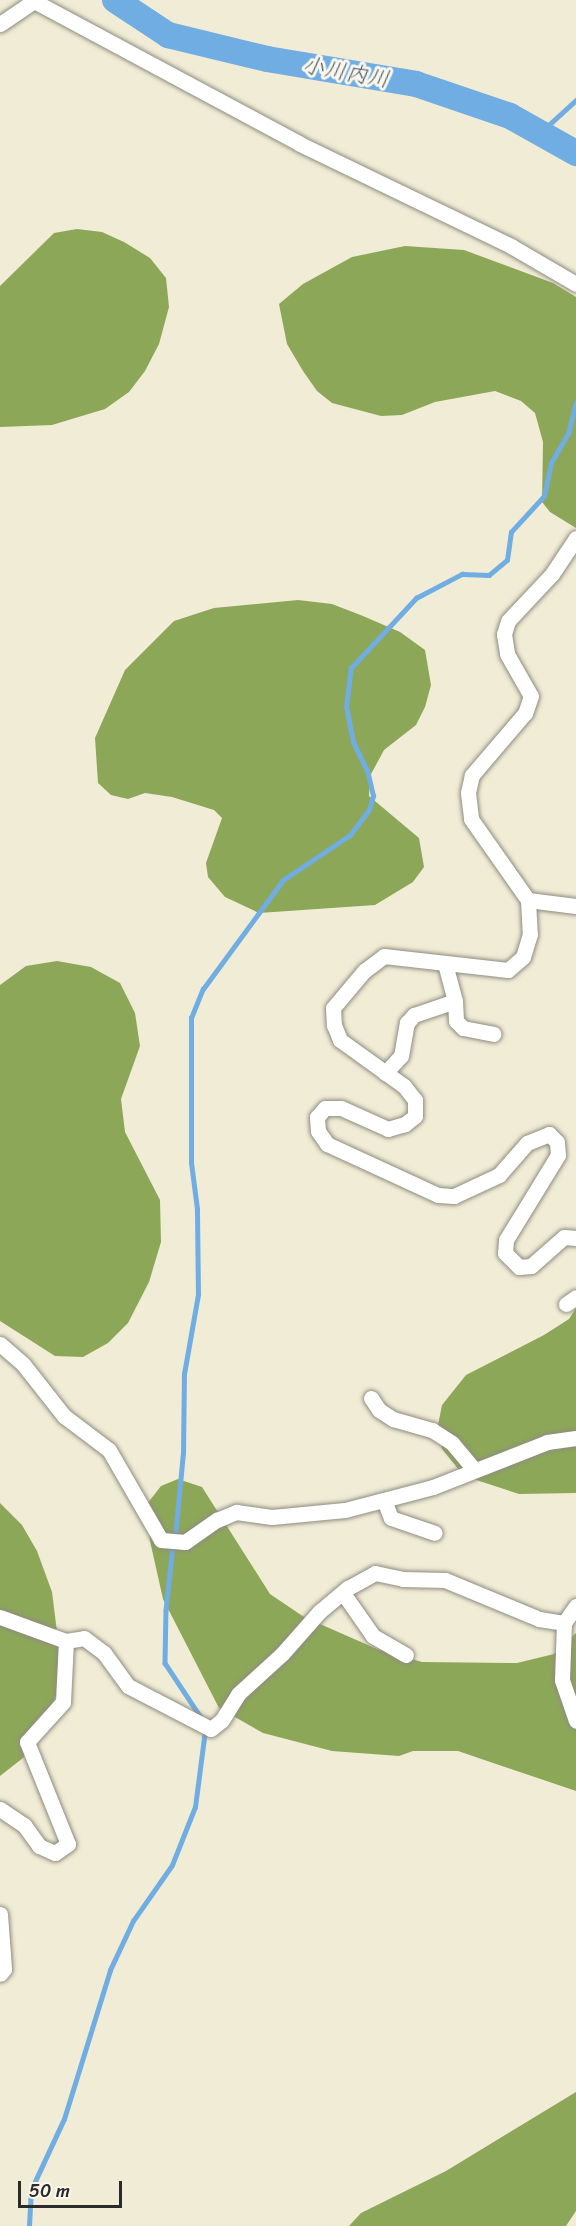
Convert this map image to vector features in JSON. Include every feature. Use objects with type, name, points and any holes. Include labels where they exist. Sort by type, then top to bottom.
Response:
[{"type":"street","points":[[0,24],[33,0],[300,144],[511,246],[576,284]]},
{"type":"street","points":[[576,537],[552,574],[507,621],[504,634],[507,654],[531,696],[525,713],[472,775],[468,793],[471,819],[528,900],[530,934],[523,957],[508,970],[384,956],[344,990],[333,1008],[334,1025],[340,1040],[385,1073],[415,1100],[415,1116],[405,1125],[388,1129],[341,1108],[325,1108],[317,1117],[318,1131],[327,1144],[438,1195],[454,1196],[499,1175],[527,1143],[549,1134],[557,1142],[558,1155],[506,1240],[505,1253],[519,1267],[531,1266],[564,1237],[576,1238]]},
{"type":"street","points":[[528,900],[576,906]]},
{"type":"street","points":[[445,963],[455,1001],[456,1021],[463,1028],[493,1035]]},
{"type":"street","points":[[385,1073],[401,1056],[406,1023],[414,1015],[455,1001]]},
{"type":"street","points":[[0,1344],[23,1364],[64,1416],[109,1450],[161,1540],[185,1542],[217,1520],[236,1512],[272,1517],[345,1510],[384,1500],[475,1470],[547,1442],[576,1438]]},
{"type":"street","points":[[371,1398],[379,1410],[393,1419],[432,1430],[452,1443],[475,1470]]},
{"type":"street","points":[[384,1500],[391,1518],[435,1533]]},
{"type":"street","points":[[0,1617],[66,1641],[84,1638],[104,1653],[128,1686],[211,1729],[222,1720],[238,1694],[343,1593],[375,1573],[403,1580],[446,1580],[539,1619],[564,1623]]},
{"type":"street","points":[[343,1593],[373,1635],[406,1655]]},
{"type":"street","points":[[576,1606],[564,1623],[562,1680],[576,1721]]},
{"type":"street","points":[[0,1809],[24,1825],[39,1846],[55,1853],[68,1844],[27,1742],[63,1702],[66,1641]]},
{"type":"street","points":[[0,1914],[4,1969],[0,1974]]},
{"type":"green space","points":[[77,229],[102,232],[124,242],[150,258],[166,278],[169,307],[159,344],[145,371],[129,392],[105,409],[52,425],[0,427],[0,286],[54,233]]},
{"type":"green space","points":[[405,246],[464,250],[553,283],[576,297],[576,528],[550,512],[542,502],[543,442],[535,413],[521,401],[495,391],[435,402],[402,415],[381,416],[332,403],[317,391],[303,371],[287,344],[279,304],[303,284],[352,257]]},
{"type":"green space","points":[[298,600],[332,604],[363,616],[400,632],[425,650],[431,685],[425,707],[416,725],[384,750],[370,776],[369,796],[419,838],[424,867],[413,882],[375,905],[259,913],[225,897],[208,877],[206,863],[222,818],[214,810],[172,797],[145,793],[128,799],[111,795],[98,783],[95,738],[125,670],[174,621],[214,608]]},
{"type":"green space","points":[[57,961],[91,967],[120,983],[135,1013],[140,1046],[121,1099],[125,1132],[160,1200],[161,1242],[149,1282],[128,1323],[108,1343],[83,1357],[55,1356],[0,1321],[0,985],[26,966]]},
{"type":"green space","points":[[576,1308],[576,1493],[519,1494],[464,1476],[442,1449],[437,1430],[442,1405],[466,1375],[544,1335],[569,1319]]},
{"type":"green space","points":[[178,1479],[202,1487],[270,1594],[304,1617],[377,1649],[422,1662],[517,1663],[554,1654],[576,1633],[576,1791],[458,1751],[413,1751],[399,1756],[332,1751],[263,1733],[219,1708],[163,1599],[150,1541],[147,1504],[161,1486]]},
{"type":"green space","points":[[0,1503],[22,1525],[37,1551],[52,1592],[59,1648],[56,1695],[46,1723],[23,1758],[0,1776]]},
{"type":"green space","points":[[576,2092],[576,2211],[566,2226],[349,2226],[361,2213],[446,2171]]},
{"type":"waterway","name":"小川内川","points":[[115,0],[168,35],[267,59],[416,84],[510,116],[576,153]]},
{"type":"waterway","points":[[540,133],[576,100]]},
{"type":"waterway","points":[[175,1537],[183,1453],[184,1374],[198,1295],[197,1209],[191,1163],[191,1018],[203,989],[283,880],[350,835],[369,810],[373,796],[367,771],[353,742],[346,707],[351,668],[416,598],[462,574],[489,575],[507,560],[511,532],[544,496],[551,463],[568,434],[576,403]]},
{"type":"waterway","points":[[173,1545],[166,1610],[165,1663],[202,1719]]},
{"type":"waterway","points":[[29,2226],[31,2190],[64,2119],[110,1970],[133,1921],[172,1865],[195,1807],[205,1730]]}]
